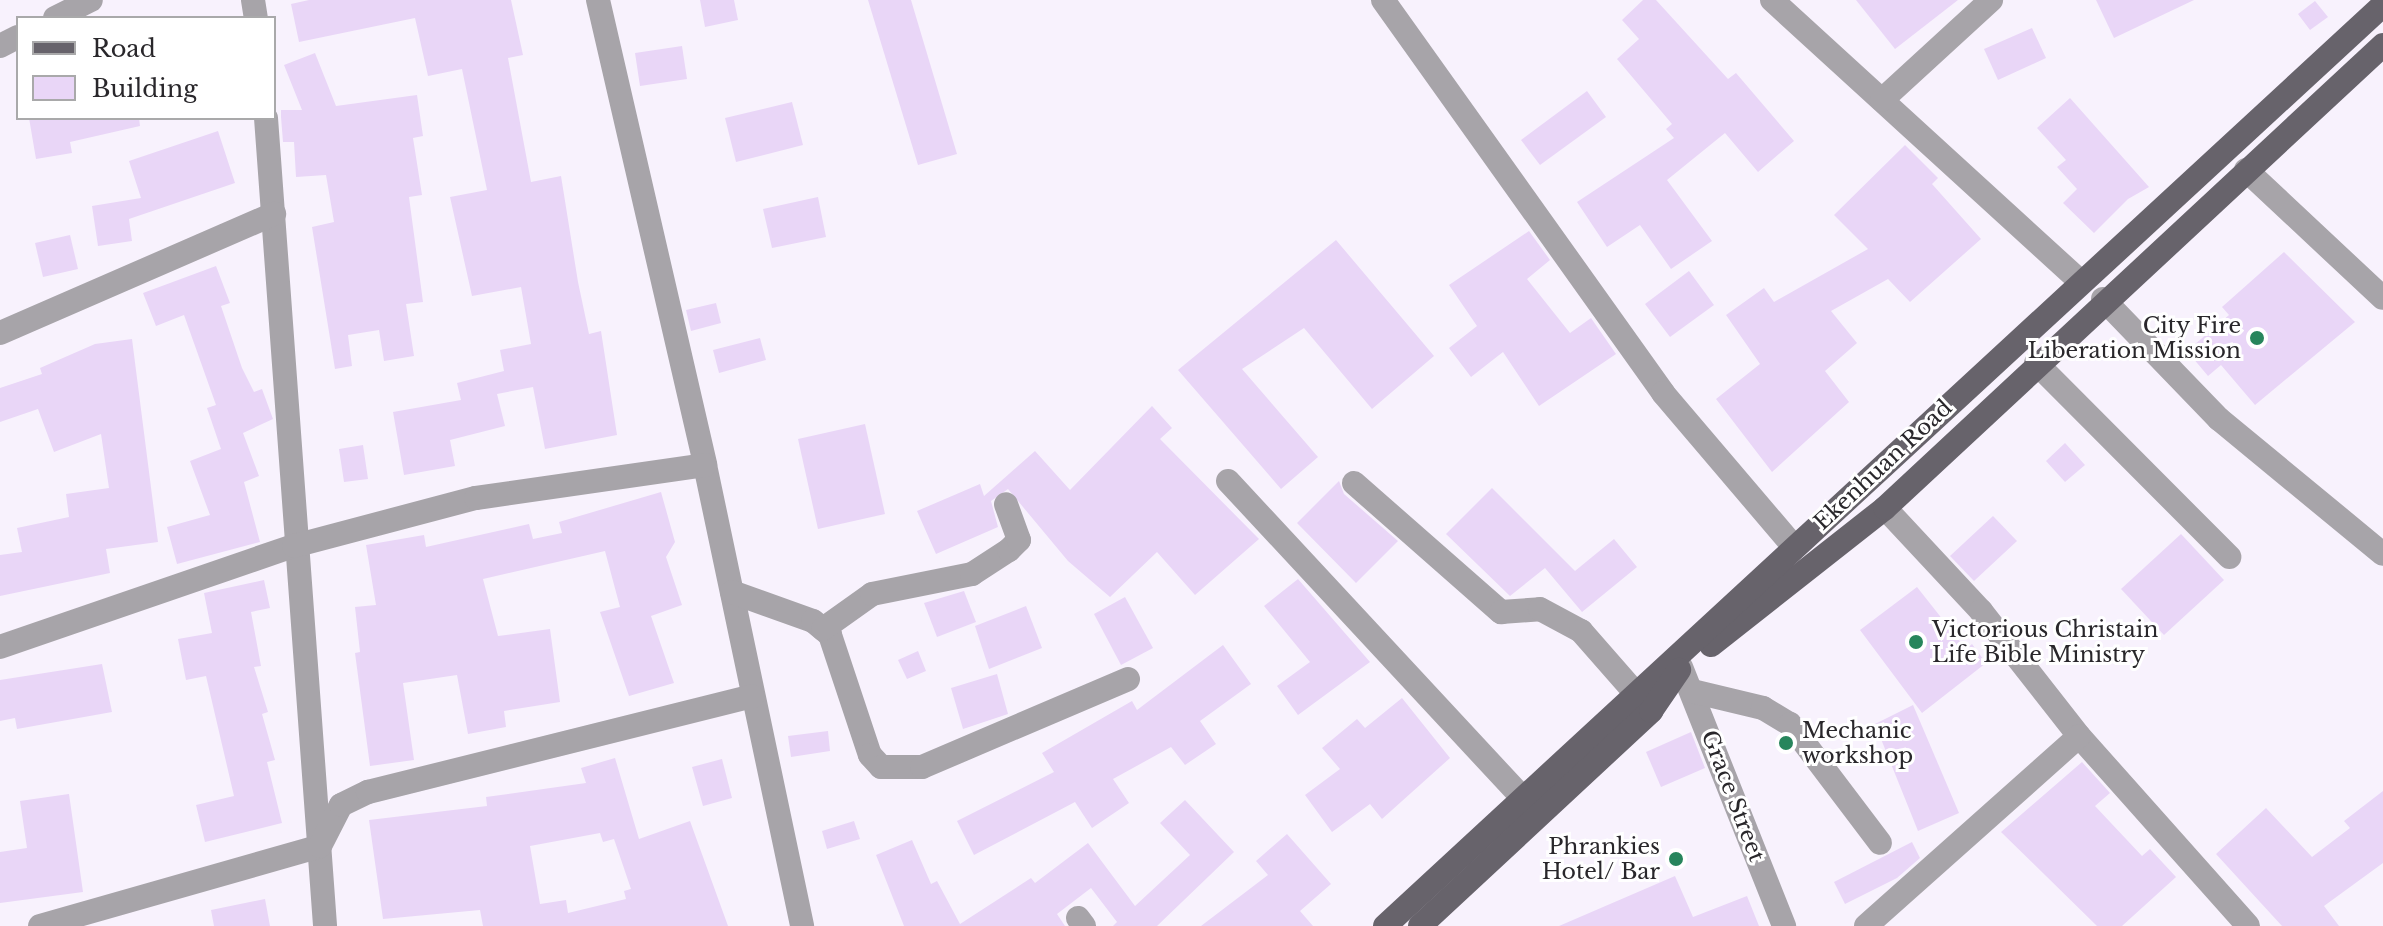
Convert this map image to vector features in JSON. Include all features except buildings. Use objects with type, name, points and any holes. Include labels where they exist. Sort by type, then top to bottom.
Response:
[{"type":"main road","name":"Ekenhuan Road","points":[[1385,926],[1638,696],[2080,281],[2383,5]]},
{"type":"main road","name":"Ekenhuan Road","points":[[1420,926],[1651,711],[1681,667],[1885,508],[2103,299],[2383,45]]},
{"type":"street","points":[[59,16],[91,0]]},
{"type":"street","points":[[598,0],[705,465],[802,926]]},
{"type":"street","points":[[1383,0],[1663,393],[1794,547]]},
{"type":"street","points":[[1772,0],[2080,281]]},
{"type":"street","points":[[1882,100],[1991,0]]},
{"type":"street","points":[[266,120],[294,546],[325,926]]},
{"type":"street","points":[[2246,170],[2383,298]]},
{"type":"street","points":[[0,333],[274,214]]},
{"type":"street","points":[[2103,299],[2219,419],[2383,554]]},
{"type":"street","points":[[2036,363],[2084,418],[2229,557]]},
{"type":"street","points":[[0,647],[294,546],[476,498],[705,465]]},
{"type":"street","points":[[1228,481],[1524,799]]},
{"type":"street","points":[[1354,483],[1501,612],[1540,609],[1581,631],[1638,696]]},
{"type":"street","points":[[823,629],[872,594],[972,574],[1009,550],[1019,540],[1006,504]]},
{"type":"street","points":[[1885,508],[1981,611],[2079,736],[2248,926]]},
{"type":"street","points":[[732,592],[823,629],[870,755],[881,767],[922,767],[1128,679]]},
{"type":"street","name":"Grace Street","points":[[1681,667],[1784,926]]},
{"type":"street","points":[[1692,691],[1763,708],[1790,724],[1880,843]]},
{"type":"street","points":[[40,926],[320,846],[341,805],[368,792],[752,696]]},
{"type":"street","points":[[1866,926],[2079,736]]},
{"type":"place","name":"City Fire Liberation Mission","points":[[2257,338]]},
{"type":"place","name":"Victorious Christain Life Bible Ministry","points":[[1916,642]]},
{"type":"place","name":"Mechanic workshop","points":[[1786,743]]},
{"type":"place","name":"Phrankies Hotel/ Bar","points":[[1676,859]]}]
